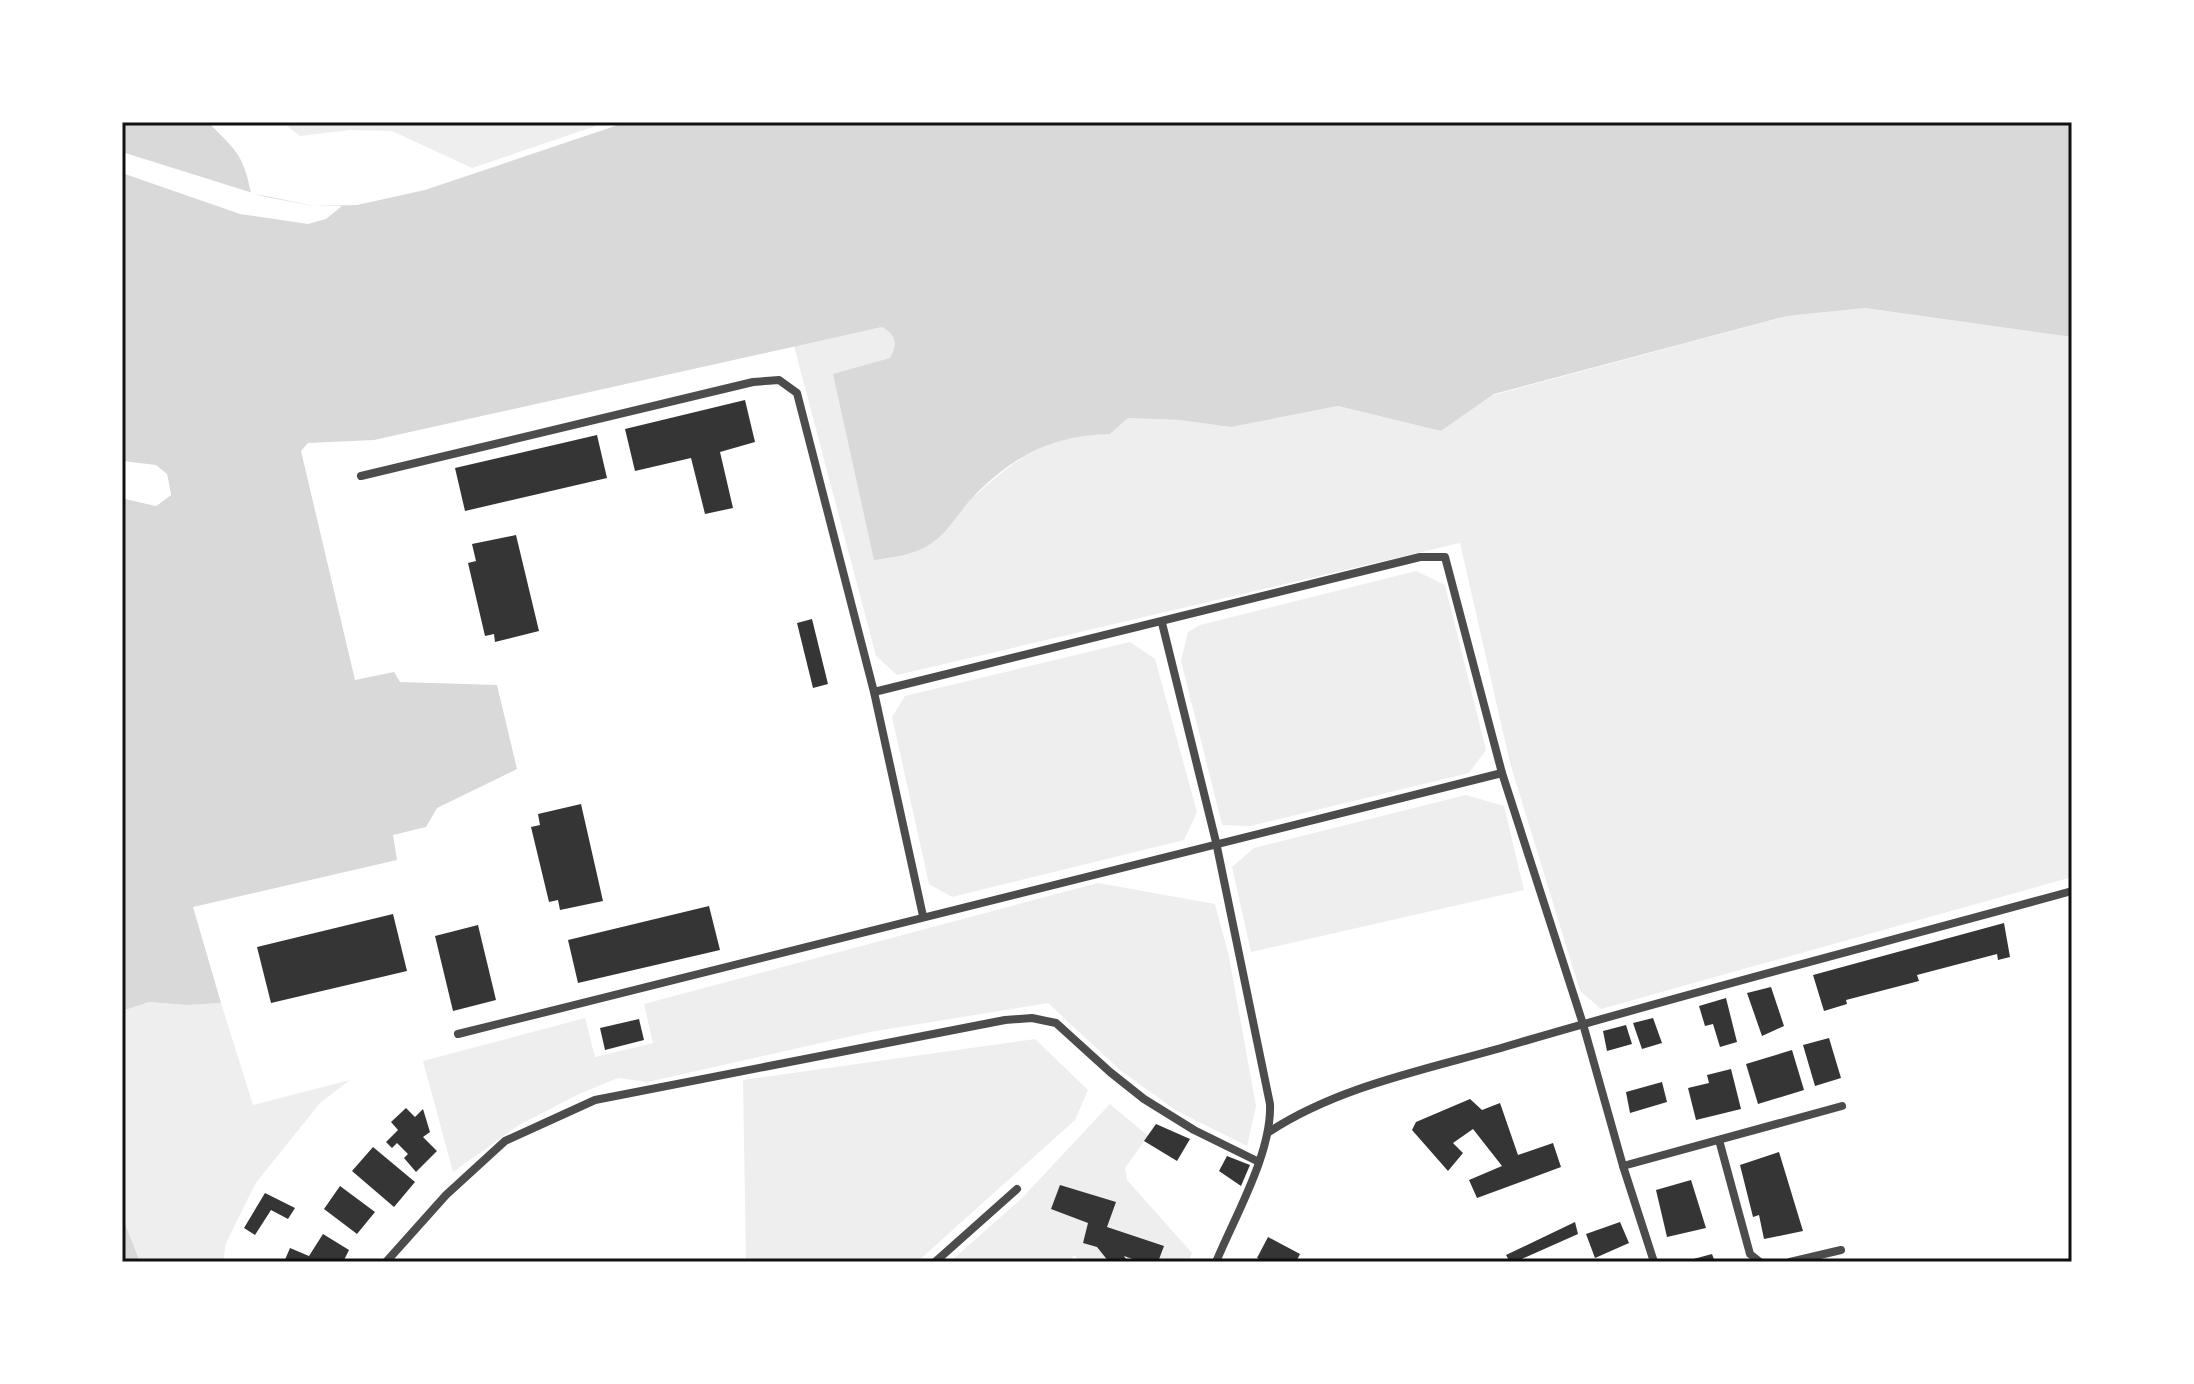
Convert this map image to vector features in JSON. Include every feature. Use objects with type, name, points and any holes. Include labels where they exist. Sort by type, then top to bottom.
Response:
[{"type":"street","points":[[361,476],[753,382],[779,380],[797,393],[874,692],[923,916]]},
{"type":"street","points":[[874,692],[1420,557],[1445,557],[1502,773],[1583,1024],[1654,1262]]},
{"type":"street","points":[[1162,623],[1216,842],[1268,1090],[1271,1118],[1259,1162],[1216,1262]]},
{"type":"street","points":[[458,1034],[1216,842],[1502,773]]},
{"type":"street","points":[[1269,1132],[1333,1099],[1583,1024],[2072,891]]},
{"type":"street","points":[[386,1262],[446,1195],[505,1141],[595,1100],[1005,1020],[1032,1018],[1056,1023],[1144,1099],[1194,1130],[1259,1162]]},
{"type":"street","points":[[1623,1166],[1842,1106]]},
{"type":"street","points":[[1719,1140],[1750,1254],[1760,1262]]},
{"type":"street","points":[[935,1262],[1017,1189]]},
{"type":"street","points":[[1790,1262],[1841,1250]]},
{"type":"shaded area","points":[[122,122],[208,122],[237,153],[251,193],[314,206],[357,205],[425,190],[627,122],[2072,122],[2072,337],[1865,308],[1787,316],[1494,394],[1441,431],[1338,406],[1231,427],[1179,420],[1128,418],[1110,434],[1070,438],[1035,450],[989,482],[933,542],[912,553],[874,560],[833,374],[890,358],[894,340],[882,327],[374,440],[308,443],[301,451],[355,680],[394,672],[400,682],[497,685],[517,769],[437,808],[426,827],[393,835],[397,860],[193,907],[221,1003],[187,1005],[149,1002],[122,1011],[122,498],[156,506],[171,495],[167,474],[156,466],[122,461]]},
{"type":"shaded area","points":[[282,122],[592,122],[596,126],[472,168],[392,131],[350,130],[300,136]]},
{"type":"shaded area","points":[[1865,308],[2072,337],[2072,877],[1601,1009],[1580,991],[1510,763],[1460,543],[897,675],[876,656],[794,346],[882,327],[887,330],[894,340],[890,358],[975,496],[1036,450],[1069,438],[1110,434],[1128,418],[1179,420],[1231,427],[1338,406],[1441,431],[1493,395],[1787,316]]},
{"type":"shaded area","points":[[1416,571],[1445,585],[1486,750],[1469,773],[1250,826],[1222,825],[1181,661],[1188,632],[1200,625]]},
{"type":"shaded area","points":[[1130,642],[1155,659],[1197,812],[1184,840],[952,897],[929,884],[892,717],[905,696]]},
{"type":"shaded area","points":[[1466,795],[1504,806],[1524,890],[1251,952],[1232,867],[1254,848]]},
{"type":"shaded area","points":[[1098,883],[1215,904],[1229,957],[1256,1106],[1247,1146],[1177,1111],[1121,1071],[1048,1003],[870,1032],[648,1082],[618,1078],[519,1125],[453,1172],[423,1061],[585,1018],[595,1057],[653,1043],[644,1004]]},
{"type":"shaded area","points":[[149,1002],[187,1005],[221,1003],[253,1105],[350,1080],[320,1103],[255,1184],[226,1243],[223,1262],[140,1262],[122,1216],[122,1011]]},
{"type":"shaded area","points":[[1035,1039],[1088,1090],[1075,1120],[917,1262],[746,1262],[743,1080]]},
{"type":"shaded area","points":[[1110,1104],[1148,1136],[1125,1168],[1127,1180],[1192,1253],[1188,1262],[1081,1262],[1074,1255],[1070,1262],[950,1262],[1022,1198]]},
{"type":"shaded area","points":[[122,1216],[140,1262],[122,1262]]},
{"type":"pier","points":[[122,152],[266,197],[314,206],[342,206],[326,219],[308,224],[240,214],[122,173]]},
{"type":"pier","points":[[122,461],[156,465],[167,474],[171,495],[156,506],[122,498],[122,494],[155,502],[167,493],[164,476],[155,469],[122,465]]},
{"type":"building","points":[[745,400],[755,442],[720,452],[733,508],[705,514],[691,458],[635,471],[625,429]]},
{"type":"building","points":[[597,435],[607,478],[465,511],[455,468]]},
{"type":"building","points":[[516,535],[539,631],[495,642],[494,634],[485,636],[468,563],[476,561],[472,544]]},
{"type":"building","points":[[812,619],[828,684],[813,688],[797,623]]},
{"type":"building","points":[[581,804],[603,901],[560,910],[558,900],[549,902],[531,827],[540,825],[538,814]]},
{"type":"building","points":[[709,906],[720,950],[578,983],[568,940]]},
{"type":"building","points":[[393,914],[407,971],[271,1003],[257,947]]},
{"type":"building","points":[[2004,923],[2010,957],[1998,960],[1997,954],[1917,975],[1919,981],[1846,1000],[1847,1004],[1824,1011],[1813,975]]},
{"type":"building","points":[[478,925],[496,1000],[453,1011],[435,936]]},
{"type":"building","points":[[1771,987],[1784,1026],[1762,1036],[1747,993]]},
{"type":"building","points":[[1726,998],[1737,1042],[1720,1047],[1713,1024],[1705,1026],[1699,1006]]},
{"type":"building","points":[[1653,1018],[1662,1043],[1642,1049],[1633,1023]]},
{"type":"building","points":[[639,1019],[644,1040],[605,1050],[600,1028]]},
{"type":"building","points":[[1626,1025],[1632,1044],[1607,1051],[1603,1031]]},
{"type":"building","points":[[1829,1038],[1841,1078],[1815,1086],[1803,1045]]},
{"type":"building","points":[[1792,1050],[1804,1090],[1758,1104],[1746,1064]]},
{"type":"building","points":[[1731,1069],[1741,1109],[1696,1120],[1688,1088],[1709,1083],[1707,1075]]},
{"type":"building","points":[[1662,1082],[1667,1102],[1630,1113],[1626,1092]]},
{"type":"building","points":[[1470,1099],[1482,1110],[1500,1103],[1518,1155],[1553,1143],[1561,1167],[1477,1198],[1469,1180],[1502,1166],[1473,1129],[1453,1143],[1463,1153],[1448,1171],[1412,1130],[1416,1122]]},
{"type":"building","points":[[406,1108],[415,1117],[423,1109],[430,1132],[423,1137],[437,1151],[416,1172],[404,1158],[408,1154],[397,1143],[392,1148],[386,1142],[398,1130],[391,1122]]},
{"type":"building","points":[[1156,1124],[1190,1139],[1177,1161],[1144,1141]]},
{"type":"building","points":[[373,1147],[415,1182],[394,1207],[352,1171]]},
{"type":"building","points":[[1779,1152],[1803,1231],[1764,1239],[1759,1215],[1753,1217],[1740,1165]]},
{"type":"building","points":[[1227,1156],[1250,1165],[1241,1186],[1219,1171]]},
{"type":"building","points":[[1691,1180],[1706,1228],[1667,1237],[1656,1190]]},
{"type":"building","points":[[1060,1185],[1116,1202],[1107,1227],[1164,1246],[1158,1262],[1141,1262],[1124,1256],[1128,1262],[1109,1262],[1097,1247],[1083,1243],[1088,1223],[1051,1209]]},
{"type":"building","points":[[340,1186],[375,1212],[357,1234],[324,1209]]},
{"type":"building","points":[[265,1193],[295,1208],[288,1219],[271,1210],[255,1235],[244,1228]]},
{"type":"building","points":[[1575,1222],[1578,1234],[1515,1262],[1510,1262],[1506,1255]]},
{"type":"building","points":[[1620,1222],[1629,1243],[1595,1258],[1586,1234]]},
{"type":"building","points":[[323,1234],[349,1250],[343,1262],[284,1262],[290,1248],[309,1256]]},
{"type":"building","points":[[1268,1237],[1300,1254],[1296,1262],[1265,1262],[1257,1258]]},
{"type":"building","points":[[1712,1254],[1715,1262],[1686,1262],[1686,1261]]}]
